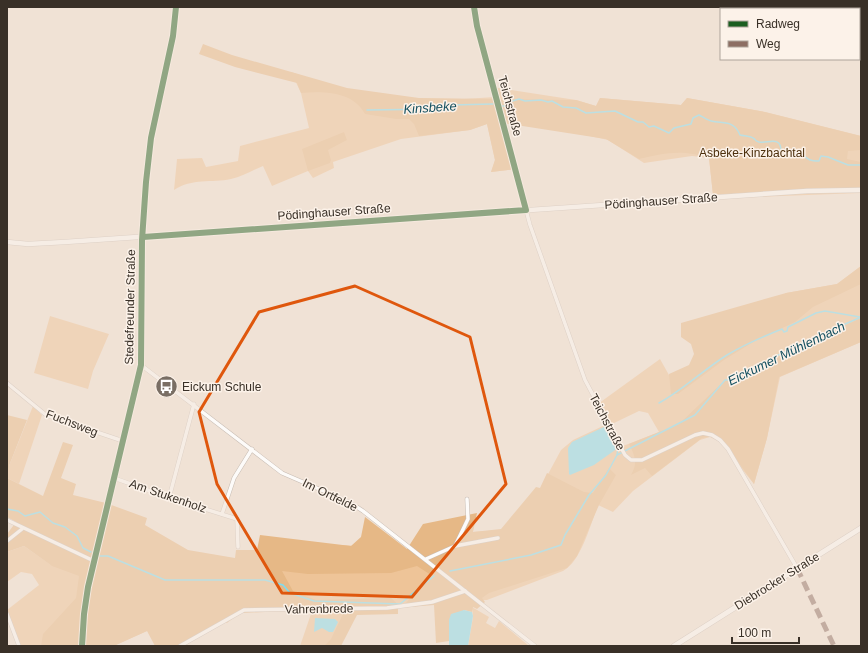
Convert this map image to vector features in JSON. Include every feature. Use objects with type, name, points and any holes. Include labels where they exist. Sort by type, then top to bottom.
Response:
[{"type":"main road","name":"Diebrocker Straße","points":[[674,646],[861,528]]},
{"type":"street","name":"Stedefreunder Straße","points":[[82,646],[85,604],[94,561],[141,365],[143,237],[151,138],[173,36],[176,7]]},
{"type":"street","name":"Teichstraße","points":[[474,7],[477,26],[526,210],[585,380],[626,456],[631,460],[642,460],[695,435],[703,433],[716,438],[728,449],[738,464],[797,568]]},
{"type":"street","name":"Pödinghauser Straße","points":[[7,242],[36,244],[807,191],[861,190]]},
{"type":"street","name":"Im Ortfelde","points":[[141,365],[286,475],[356,507],[426,559],[535,646]]},
{"type":"street","name":"Fuchsweg","points":[[7,383],[46,415],[123,441]]},
{"type":"street","points":[[169,498],[194,404]]},
{"type":"street","name":"Am Stukenholz","points":[[222,514],[234,478],[252,449]]},
{"type":"street","name":"Am Stukenholz","points":[[114,478],[169,498],[238,520],[238,548]]},
{"type":"street","points":[[455,546],[468,519],[467,499]]},
{"type":"street","points":[[7,520],[22,529],[94,561]]},
{"type":"street","points":[[7,541],[22,529]]},
{"type":"street","points":[[426,559],[455,546],[498,538]]},
{"type":"street","name":"Vahrenbrede","points":[[180,646],[241,611],[387,608],[432,602],[465,591]]},
{"type":"street","points":[[7,614],[19,646]]},
{"type":"highlighted area","points":[[355,286],[470,337],[506,484],[412,597],[282,593],[217,484],[199,412],[259,312]]},
{"type":"green space","name":"Asbeke-Kinzbachtal","points":[[203,44],[232,55],[347,88],[419,98],[576,100],[596,106],[600,98],[681,105],[687,98],[765,112],[861,136],[861,150],[848,151],[847,159],[861,162],[861,188],[807,189],[713,195],[709,158],[699,155],[674,153],[639,159],[606,139],[503,123],[516,169],[491,172],[495,160],[487,124],[470,130],[419,136],[414,124],[409,119],[396,119],[365,114],[360,106],[353,101],[337,94],[319,92],[301,93],[297,83],[235,67],[199,54]]},
{"type":"green space","name":"Asbeke-Kinzbachtal","points":[[291,72],[369,98],[464,99],[495,97],[492,87],[576,100],[596,106],[600,98],[681,105],[687,98],[765,112],[861,136],[861,193],[729,198],[713,195],[709,158],[692,156],[644,163],[608,140],[567,131],[503,123],[516,169],[491,172],[495,160],[487,124],[470,130],[401,139],[333,162],[334,168],[313,178],[308,171],[272,186],[263,166],[235,178],[195,182],[181,186],[174,190],[177,159],[202,158],[206,167],[238,161],[240,146],[309,128],[301,93]]},
{"type":"green space","points":[[344,132],[347,140],[328,150],[331,160],[330,163],[308,171],[302,149]]},
{"type":"green space","points":[[861,266],[861,342],[780,377],[767,438],[754,484],[720,442],[710,437],[700,440],[633,491],[613,512],[598,505],[580,551],[575,559],[563,571],[487,600],[398,604],[394,601],[364,599],[340,646],[300,646],[313,608],[241,612],[227,623],[207,616],[147,631],[113,646],[20,646],[7,610],[39,585],[32,574],[21,572],[7,582],[7,552],[24,546],[51,565],[16,522],[15,496],[144,526],[188,551],[236,559],[258,550],[321,544],[407,549],[472,532],[502,530],[540,489],[561,450],[573,440],[605,425],[595,406],[660,359],[669,375],[689,366],[786,293],[837,284]],"holes":[[[639,411],[648,413],[659,432],[623,446],[612,424]]]},
{"type":"green space","points":[[861,266],[861,284],[813,307],[795,322],[755,341],[724,360],[678,394],[671,394],[669,374],[689,365],[694,354],[691,344],[681,337],[681,323],[786,293],[837,284]]},
{"type":"green space","points":[[50,316],[109,334],[93,371],[88,389],[34,373]]},
{"type":"green space","points":[[861,318],[861,342],[779,377],[767,438],[754,484],[721,438],[711,436],[702,438],[652,476],[645,468],[631,475],[635,460],[629,444],[679,424],[724,381]]},
{"type":"green space","points":[[33,406],[42,415],[19,484],[7,478],[7,464],[9,466]]},
{"type":"green space","points":[[7,415],[27,420],[9,466],[7,476]]},
{"type":"green space","points":[[63,442],[73,445],[61,478],[76,484],[73,495],[106,503],[147,518],[145,525],[188,550],[235,558],[236,550],[257,550],[260,535],[351,546],[361,537],[365,517],[407,549],[423,524],[477,513],[473,532],[501,529],[536,487],[540,488],[547,473],[584,492],[593,493],[609,468],[616,475],[599,505],[577,556],[567,568],[489,593],[482,598],[485,602],[477,609],[473,607],[472,612],[464,610],[449,620],[449,641],[436,643],[434,605],[398,608],[398,614],[357,615],[341,646],[324,646],[331,639],[343,614],[312,610],[241,613],[178,646],[155,646],[147,631],[114,646],[41,646],[43,634],[76,598],[79,576],[52,566],[24,546],[7,552],[7,534],[16,522],[7,517],[7,478],[43,496]],"holes":[[[417,566],[431,575],[405,604],[398,604],[391,598],[316,600],[293,591],[282,571],[308,574],[391,573]]]},
{"type":"green space","points":[[472,607],[489,617],[486,623],[495,628],[499,621],[529,646],[468,646],[473,617]]},
{"type":"water","points":[[606,426],[618,448],[594,465],[570,475],[568,448],[572,442]]},
{"type":"water","points":[[464,610],[472,612],[473,616],[468,646],[449,646],[449,620],[451,614]]},
{"type":"water","points":[[315,618],[335,619],[338,622],[333,632],[329,632],[322,628],[314,632]]},
{"type":"waterway","name":"Kinsbeke","points":[[502,106],[507,106],[509,102],[519,99],[525,101],[552,101],[563,107],[576,108],[586,113],[615,111],[638,122],[643,122],[649,127],[654,126],[669,133],[674,128],[691,124],[693,118],[699,115],[711,121],[732,125],[738,130],[740,135],[752,137],[756,141],[773,141],[779,143],[781,151],[803,154],[806,158],[811,160],[819,161],[821,156],[828,157],[848,165],[861,165]]},
{"type":"waterway","name":"Kinsbeke","points":[[367,110],[442,109],[451,105],[493,104]]},
{"type":"waterway","points":[[659,403],[734,351],[782,329],[784,332],[787,331],[788,327],[816,313],[825,311],[860,317]]},
{"type":"waterway","name":"Eickumer Mühlenbach","points":[[450,571],[531,555],[561,545],[565,535],[589,495],[606,475],[617,455],[695,415],[725,380],[732,380],[736,375],[861,317]]},
{"type":"waterway","name":"Eickumer Mühlenbach","points":[[617,455],[618,448]]},
{"type":"waterway","name":"Eickumer Mühlenbach","points":[[7,509],[18,511],[25,516],[40,512],[53,523],[65,527],[77,536],[83,548],[91,552]]},
{"type":"waterway","name":"Eickumer Mühlenbach","points":[[100,556],[108,556],[165,580],[265,580],[283,585],[290,593],[314,601],[400,604],[434,576]]},
{"type":"marked path","points":[[797,568],[834,646]]},
{"type":"cycle path","points":[[82,646],[84,614],[88,587],[141,365],[142,240],[146,182],[151,138],[173,36],[176,7]]},
{"type":"cycle path","points":[[143,237],[526,210],[477,26],[474,7]]},
{"type":"place","name":"Eickum Schule","points":[[167,387]]}]
